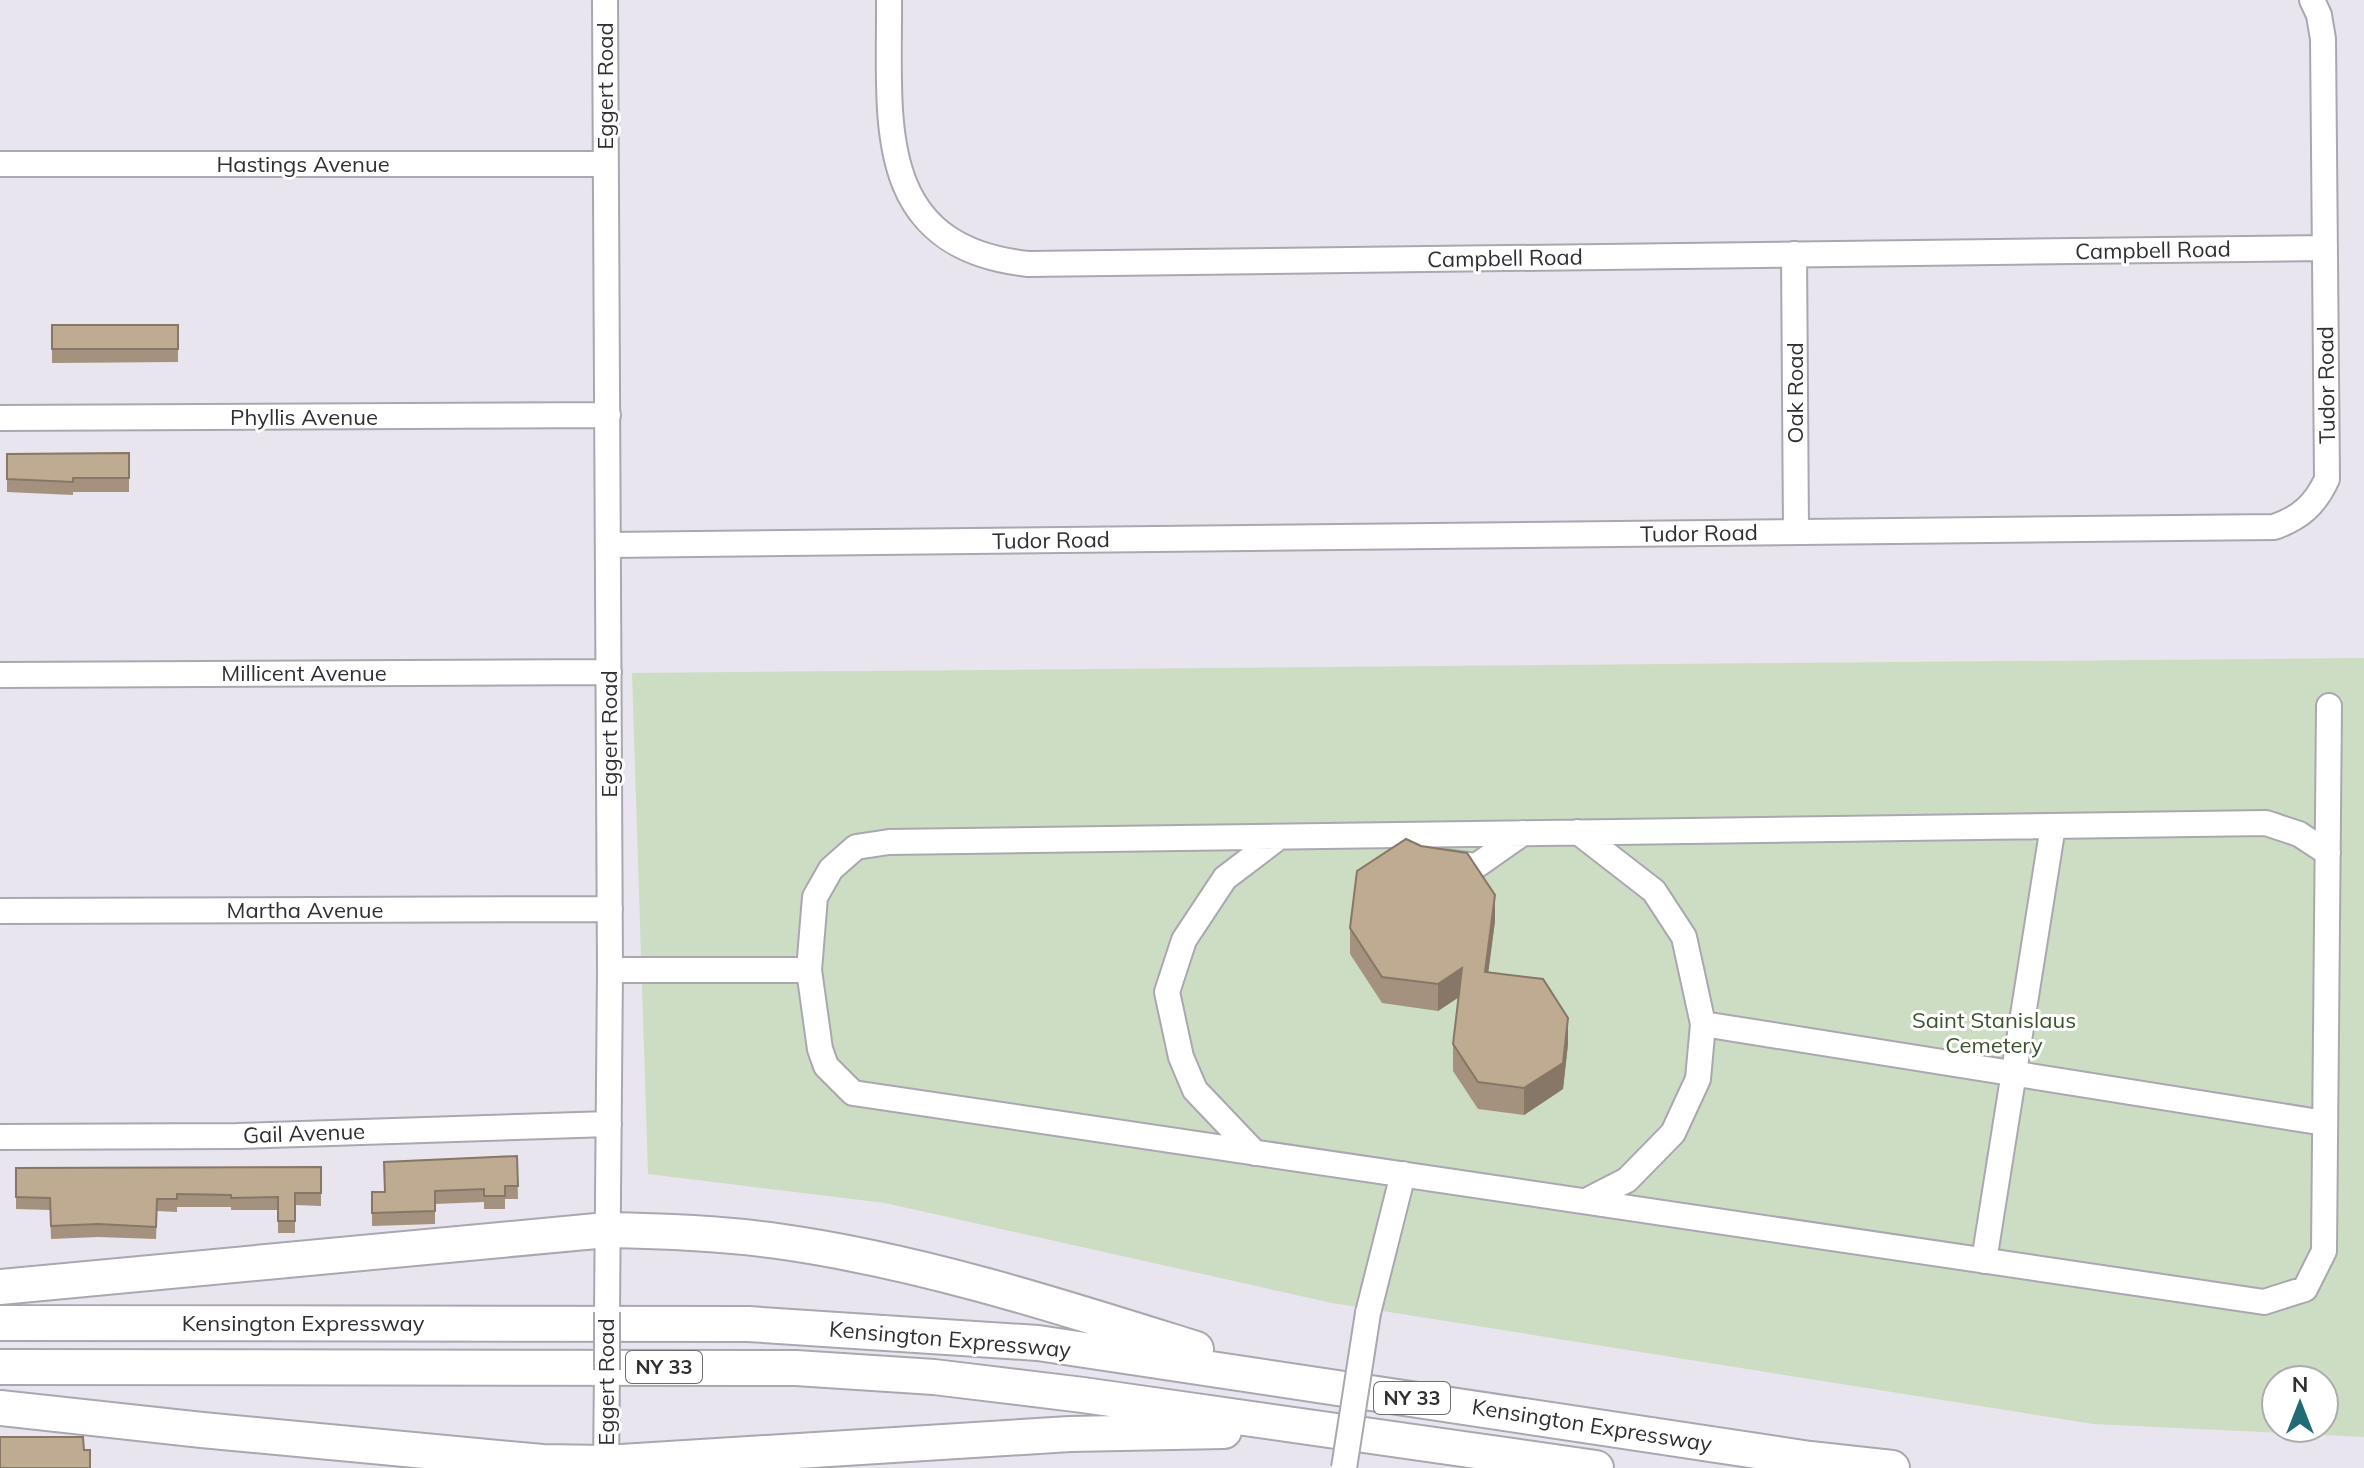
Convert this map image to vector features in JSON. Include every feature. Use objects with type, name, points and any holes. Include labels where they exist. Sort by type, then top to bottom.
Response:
[{"type":"highway","points":[[0,1287],[607,1235],[722,1235],[827,1249],[1025,1296],[1295,1380]]},
{"type":"highway","name":"Kensington Expressway","points":[[0,1323],[748,1324],[1038,1343],[1810,1459],[1892,1468]]},
{"type":"highway","name":"Kensington Expressway","points":[[0,1367],[796,1368],[934,1377],[1083,1395],[1596,1468]]},
{"type":"highway","points":[[0,1408],[542,1462],[1070,1434],[1325,1429]]},
{"type":"street","name":"Eggert Road","points":[[605,0],[610,909],[606,1458]]},
{"type":"street","name":"Campbell Road","points":[[889,0],[890,117],[896,165],[905,187],[928,220],[955,243],[981,255],[1028,264],[2325,248]]},
{"type":"street","name":"Tudor Road","points":[[609,545],[2274,527],[2292,521],[2307,510],[2319,496],[2327,479],[2323,39],[2319,15],[2312,0]]},
{"type":"street","name":"Hastings Avenue","points":[[0,164],[605,164]]},
{"type":"street","name":"Oak Road","points":[[1794,254],[1796,532]]},
{"type":"street","name":"Phyllis Avenue","points":[[0,418],[608,415]]},
{"type":"street","name":"Millicent Avenue","points":[[0,675],[609,672]]},
{"type":"street","points":[[2328,853],[2299,834],[2266,823],[1523,833],[1476,866],[1424,858],[1383,835],[889,842],[856,847],[831,869],[815,897],[809,970],[820,1049],[826,1066],[853,1093],[2264,1302],[2305,1289],[2324,1251],[2328,853],[2329,706]]},
{"type":"street","points":[[1984,1261],[2053,826]]},
{"type":"street","points":[[1578,832],[1654,891],[1684,937],[1703,1024],[1698,1079],[1673,1133],[1627,1180],[1586,1201]]},
{"type":"street","points":[[1255,1153],[1195,1090],[1181,1057],[1167,992],[1184,940],[1225,878],[1279,837]]},
{"type":"street","name":"Martha Avenue","points":[[0,911],[610,909]]},
{"type":"street","points":[[610,970],[809,970]]},
{"type":"street","points":[[1703,1024],[2325,1123]]},
{"type":"street","name":"Gail Avenue","points":[[0,1137],[237,1136],[609,1124]]},
{"type":"street","points":[[1344,1468],[1368,1313],[1403,1174]]},
{"type":"green space","name":"Saint Stanislaus Cemetery","points":[[2364,658],[2364,1437],[2340,1436],[2340,1364],[2260,1364],[2260,1432],[2093,1424],[1332,1303],[885,1203],[648,1174],[632,673]]},
{"type":"building","points":[[52,325],[178,325],[178,349],[52,349]]},
{"type":"building","points":[[129,453],[129,478],[73,478],[73,482],[7,479],[7,454]]},
{"type":"building","points":[[1406,839],[1421,846],[1467,853],[1495,895],[1485,972],[1543,979],[1568,1018],[1563,1063],[1524,1088],[1478,1082],[1453,1044],[1462,968],[1438,984],[1382,977],[1350,928],[1357,871]]},
{"type":"building","points":[[517,1156],[518,1186],[505,1186],[505,1196],[484,1196],[484,1189],[435,1191],[435,1211],[372,1213],[372,1192],[385,1192],[384,1162]]},
{"type":"building","points":[[321,1167],[321,1193],[295,1193],[295,1221],[278,1221],[278,1197],[177,1194],[177,1199],[157,1199],[156,1227],[98,1224],[51,1226],[50,1198],[16,1197],[16,1168]]},
{"type":"building","points":[[0,1437],[83,1437],[84,1450],[90,1450],[90,1468],[0,1468]]}]
